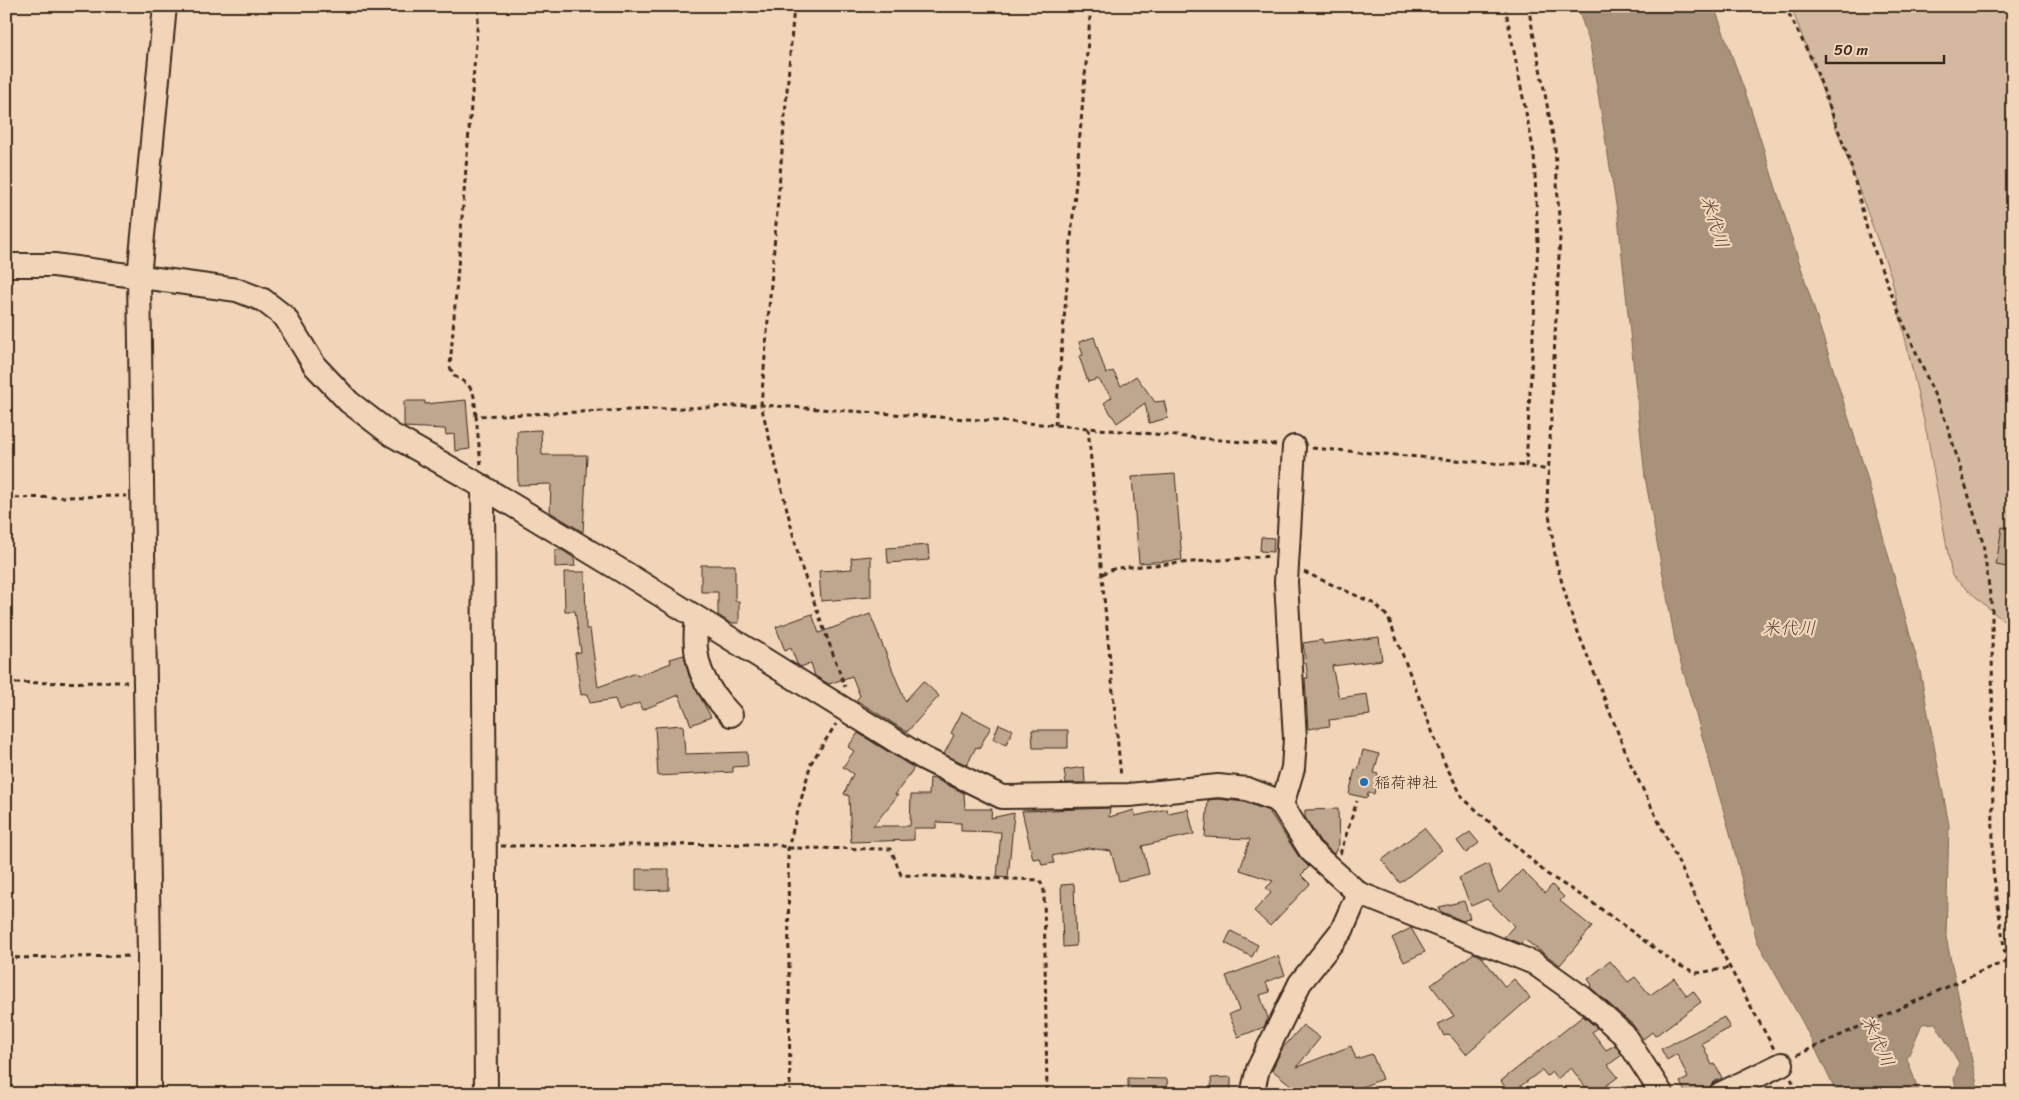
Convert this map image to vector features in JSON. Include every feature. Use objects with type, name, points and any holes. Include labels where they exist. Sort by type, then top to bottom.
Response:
[{"type":"street","points":[[149,1094],[149,956],[139,277],[164,6]]},
{"type":"street","points":[[6,265],[54,265],[237,290],[263,300],[284,316],[315,366],[349,402],[392,435],[483,487],[923,758],[1002,798],[1122,795],[1218,786],[1247,789],[1276,800],[1282,805],[1310,850],[1358,893],[1534,963],[1583,998],[1624,1035],[1662,1094]]},
{"type":"street","points":[[1282,805],[1293,768],[1296,738],[1286,562],[1294,447]]},
{"type":"street","points":[[483,487],[486,1094]]},
{"type":"street","points":[[697,618],[695,645],[703,680],[713,696],[731,715]]},
{"type":"street","points":[[1252,1094],[1258,1069],[1300,983],[1342,930],[1358,893]]},
{"type":"street","points":[[1720,1094],[1790,1059]]},
{"type":"path","points":[[480,6],[450,367],[454,376],[468,383],[473,390],[483,487]]},
{"type":"path","points":[[790,1094],[788,848],[811,763],[845,710],[848,695],[801,566],[761,404],[794,6]]},
{"type":"path","points":[[1055,425],[1091,6]]},
{"type":"path","points":[[1505,6],[1534,153],[1538,243],[1526,466]]},
{"type":"path","points":[[1528,6],[1555,146],[1560,236],[1547,500],[1556,562],[1572,616],[1630,763],[1730,968],[1790,1059],[1991,967],[2013,960]]},
{"type":"path","points":[[1785,6],[1813,62],[1850,162],[1869,237],[1947,424],[1983,543],[1992,610],[1993,870],[2006,961]]},
{"type":"path","points":[[476,416],[761,404],[1055,425],[1526,466],[1549,470]]},
{"type":"path","points":[[1088,428],[1122,795]]},
{"type":"path","points":[[6,498],[142,496]]},
{"type":"path","points":[[1102,574],[1116,568],[1286,562],[1375,604],[1388,617],[1444,762],[1463,798],[1547,874],[1590,901],[1676,964],[1697,973],[1730,968]]},
{"type":"path","points":[[6,684],[145,681]]},
{"type":"path","points":[[1332,870],[1345,843],[1357,801]]},
{"type":"path","points":[[484,839],[496,846],[775,844],[788,848],[891,850],[901,875],[1040,880],[1044,891],[1047,1094]]},
{"type":"path","points":[[6,958],[149,956]]},
{"type":"shaded area","points":[[1791,6],[2013,6],[2013,622],[2001,619],[1952,576],[1928,439],[1891,276]]},
{"type":"water","name":"米代川","points":[[1577,6],[1714,6],[1749,103],[1865,470],[1920,671],[1949,825],[1946,937],[1979,1094],[1957,1094],[1954,1079],[1959,1063],[1935,1023],[1922,1024],[1907,1059],[1920,1094],[1837,1094],[1804,1025],[1757,941],[1730,833],[1676,646],[1645,477],[1618,217],[1590,44]]},
{"type":"building","points":[[1094,337],[1106,374],[1113,371],[1121,386],[1136,376],[1155,402],[1164,401],[1168,418],[1149,423],[1145,403],[1117,423],[1104,403],[1112,397],[1098,379],[1088,382],[1079,356],[1083,355],[1079,342]]},
{"type":"building","points":[[466,400],[470,449],[455,451],[454,434],[446,435],[445,429],[404,427],[404,401],[425,401],[425,404]]},
{"type":"building","points":[[541,430],[542,455],[587,455],[583,532],[550,512],[551,484],[518,485],[517,431]]},
{"type":"building","points":[[1175,474],[1182,560],[1139,563],[1132,477]]},
{"type":"building","points":[[2002,527],[2013,529],[2013,568],[1996,565]]},
{"type":"building","points":[[1261,537],[1274,538],[1273,552],[1260,551]]},
{"type":"building","points":[[928,545],[929,560],[888,563],[887,548]]},
{"type":"building","points":[[555,550],[562,550],[574,558],[575,566],[555,567]]},
{"type":"building","points":[[871,556],[871,597],[821,601],[819,571],[852,569],[851,558]]},
{"type":"building","points":[[701,565],[735,565],[735,601],[739,601],[739,623],[730,623],[718,615],[718,592],[701,592]]},
{"type":"building","points":[[564,572],[585,572],[586,629],[590,629],[598,687],[636,673],[637,676],[671,663],[670,659],[684,655],[689,676],[711,717],[691,725],[679,695],[642,710],[639,703],[619,711],[615,699],[590,703],[588,694],[581,695],[575,653],[581,652],[575,611],[565,611]]},
{"type":"building","points":[[812,614],[819,633],[870,614],[905,701],[923,681],[939,696],[907,732],[856,700],[860,696],[852,676],[829,684],[815,676],[811,663],[801,667],[797,664],[791,648],[785,651],[776,627]]},
{"type":"building","points":[[1379,637],[1382,660],[1332,666],[1339,698],[1367,694],[1370,715],[1329,720],[1330,726],[1308,729],[1305,678],[1308,678],[1303,643],[1322,640],[1323,644]]},
{"type":"building","points":[[962,712],[991,727],[979,748],[976,747],[967,765],[944,754],[954,735],[951,733]]},
{"type":"building","points":[[999,724],[1013,730],[1006,745],[993,739]]},
{"type":"building","points":[[683,725],[685,754],[747,752],[748,766],[733,767],[733,772],[658,776],[655,727]]},
{"type":"building","points":[[1032,730],[1068,730],[1068,748],[1033,748]]},
{"type":"building","points":[[858,733],[914,768],[895,795],[898,795],[873,826],[910,826],[911,795],[929,795],[930,778],[935,779],[964,793],[965,809],[992,809],[991,818],[1014,813],[1008,878],[997,877],[1001,832],[961,831],[961,823],[936,822],[936,828],[914,828],[914,840],[851,842],[849,796],[844,794],[853,774],[843,767],[854,751],[848,747]]},
{"type":"building","name":"稲荷神社","points":[[1363,750],[1379,754],[1374,773],[1378,774],[1374,794],[1368,793],[1367,798],[1349,794],[1355,769],[1358,770]]},
{"type":"building","points":[[1084,767],[1085,783],[1066,783],[1064,770]]},
{"type":"building","points":[[1218,799],[1244,802],[1269,811],[1299,857],[1309,867],[1301,875],[1310,884],[1270,926],[1254,911],[1271,893],[1266,888],[1273,881],[1240,870],[1250,839],[1205,837],[1208,800]]},
{"type":"building","points":[[1110,808],[1109,817],[1134,810],[1135,816],[1167,809],[1168,813],[1188,809],[1194,834],[1142,846],[1149,874],[1119,881],[1111,851],[1088,848],[1052,856],[1054,863],[1042,865],[1040,858],[1033,859],[1022,811]]},
{"type":"building","points":[[1338,809],[1339,844],[1334,854],[1320,841],[1305,817],[1305,810]]},
{"type":"building","points":[[1424,828],[1442,850],[1400,883],[1382,860]]},
{"type":"building","points":[[1470,832],[1479,843],[1466,853],[1457,841]]},
{"type":"building","points":[[1488,864],[1499,893],[1522,870],[1545,893],[1552,885],[1564,897],[1560,901],[1592,927],[1560,965],[1525,940],[1521,944],[1504,937],[1514,926],[1487,899],[1471,906],[1459,878]]},
{"type":"building","points":[[636,869],[669,869],[669,890],[636,891]]},
{"type":"building","points":[[1074,884],[1076,946],[1063,947],[1061,885]]},
{"type":"building","points":[[1464,901],[1470,918],[1463,921],[1440,911],[1439,907]]},
{"type":"building","points":[[1411,928],[1425,952],[1404,962],[1392,938]]},
{"type":"building","points":[[1231,931],[1258,945],[1252,957],[1225,943]]},
{"type":"building","points":[[1474,953],[1482,957],[1505,987],[1514,979],[1530,998],[1466,1054],[1449,1034],[1444,1036],[1438,1024],[1454,1016],[1431,985]]},
{"type":"building","points":[[1278,956],[1285,975],[1266,982],[1270,992],[1260,995],[1268,1018],[1264,1027],[1238,1037],[1229,1014],[1239,1010],[1226,976]]},
{"type":"building","points":[[1610,961],[1628,982],[1635,977],[1650,995],[1674,978],[1687,996],[1693,991],[1701,1002],[1655,1036],[1652,1032],[1643,1039],[1633,1025],[1590,987],[1592,985],[1588,979]]},
{"type":"building","points":[[1583,1016],[1597,1028],[1592,1032],[1606,1050],[1615,1045],[1622,1055],[1608,1065],[1618,1077],[1595,1094],[1591,1094],[1571,1068],[1557,1079],[1552,1072],[1547,1076],[1542,1070],[1510,1094],[1501,1081]]},
{"type":"building","points":[[1724,1017],[1730,1028],[1702,1043],[1712,1065],[1715,1064],[1722,1078],[1714,1082],[1703,1094],[1686,1094],[1680,1082],[1688,1078],[1677,1054],[1667,1060],[1661,1049]]},
{"type":"building","points":[[1303,1025],[1320,1038],[1297,1067],[1351,1046],[1356,1059],[1372,1054],[1382,1079],[1344,1094],[1293,1094],[1292,1086],[1272,1070],[1282,1049]]},
{"type":"building","points":[[1231,1077],[1231,1091],[1212,1092],[1211,1078]]},
{"type":"building","points":[[1128,1078],[1167,1079],[1168,1094],[1128,1094]]},
{"type":"place","name":"稲荷神社","points":[[1364,782]]}]
